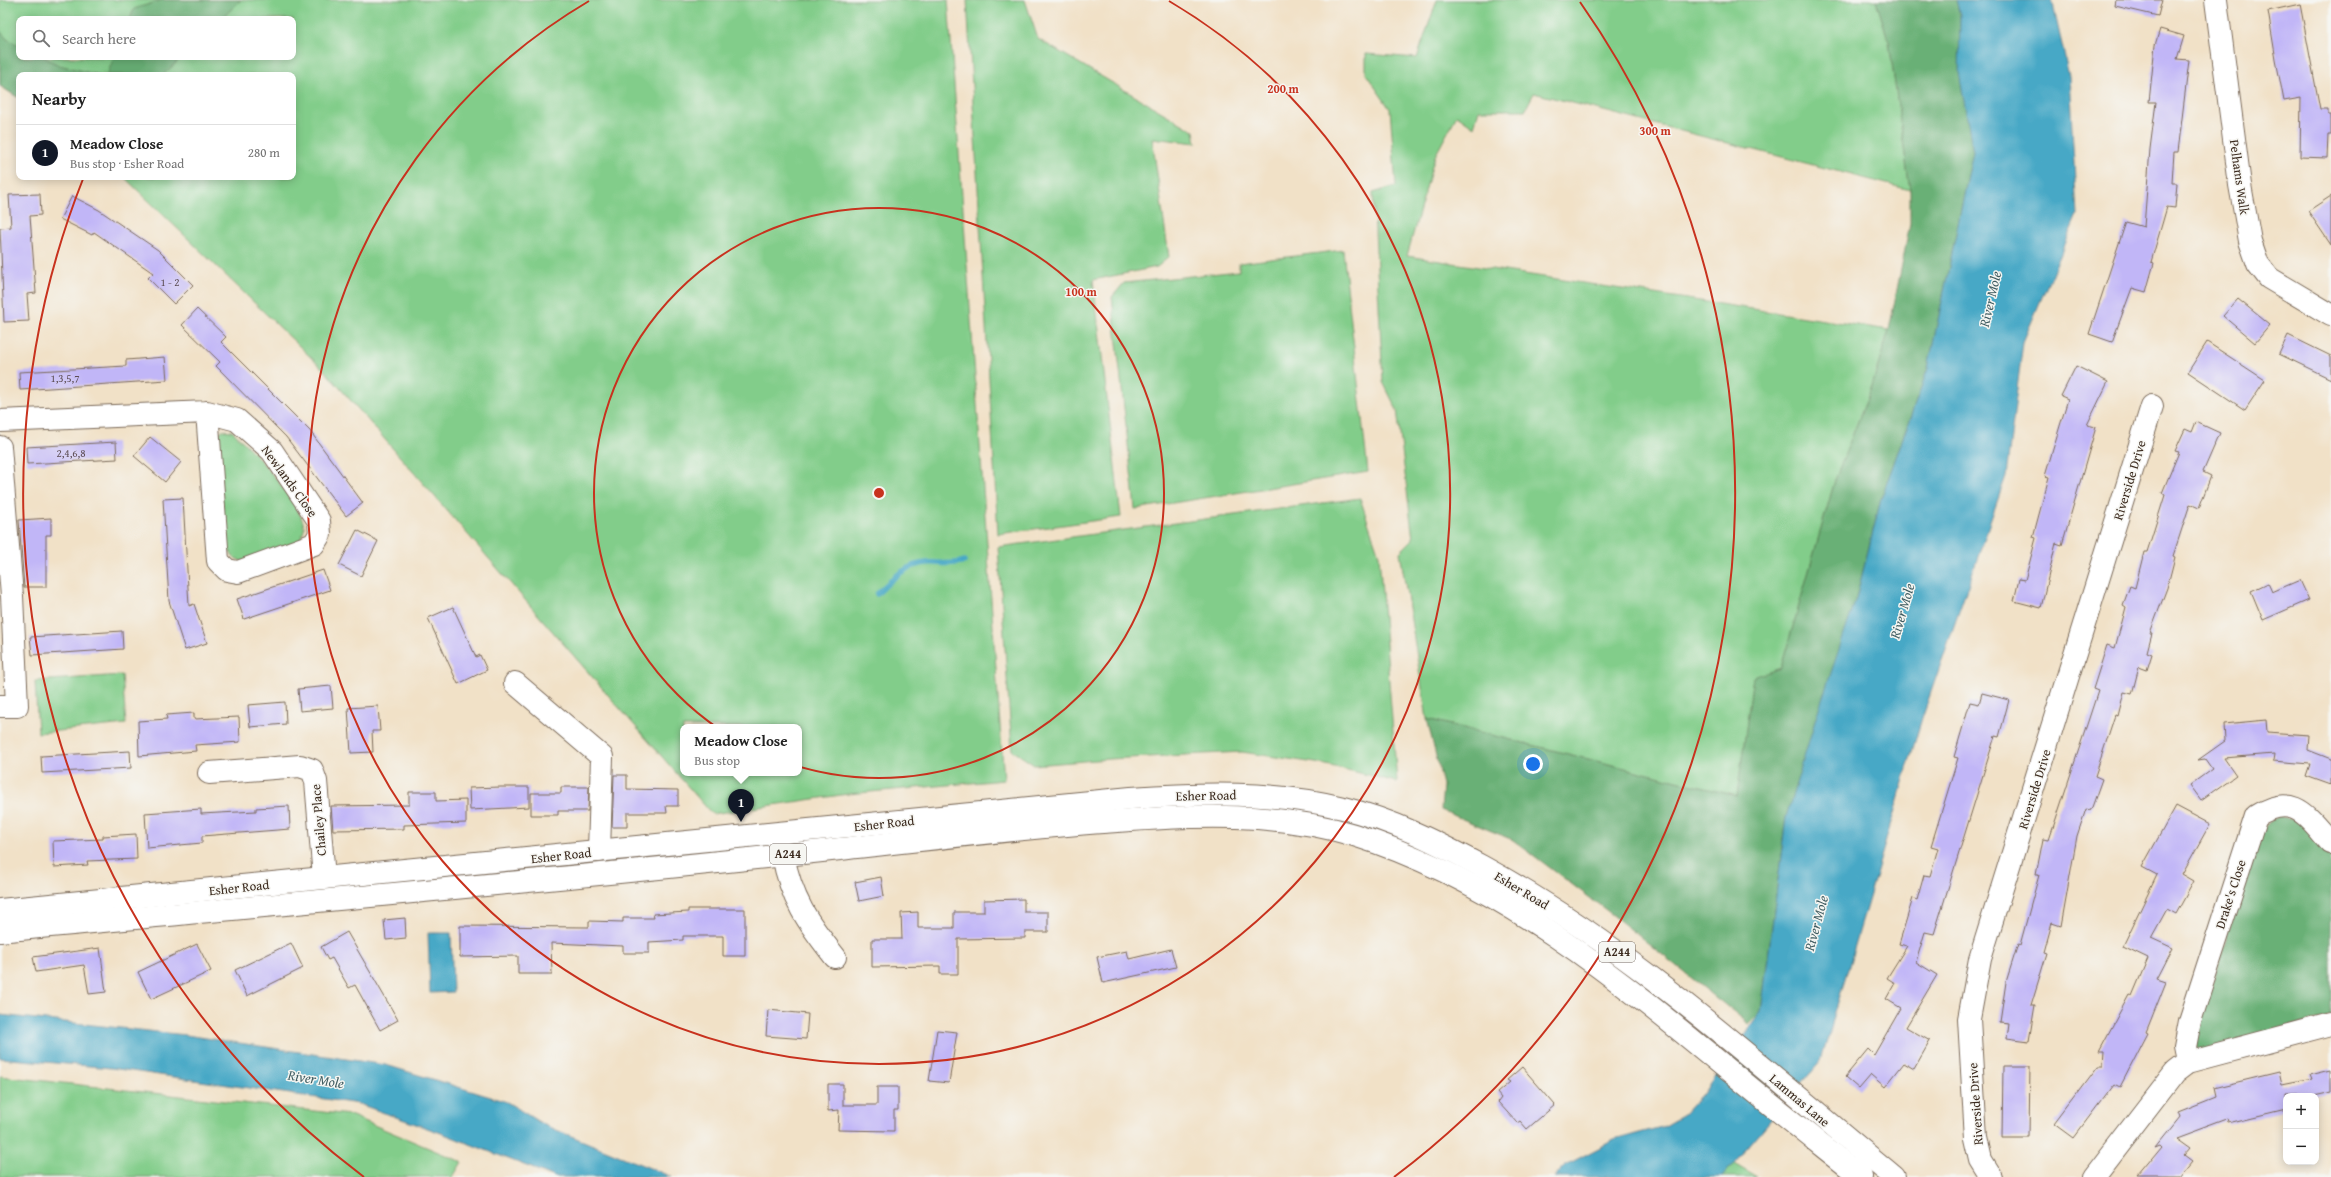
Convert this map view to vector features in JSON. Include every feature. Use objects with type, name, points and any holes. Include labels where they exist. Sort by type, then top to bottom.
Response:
[{"type":"main road","name":"Pelhams Walk","points":[[2216,0],[2240,185],[2250,241],[2258,264],[2270,278],[2331,315]]},
{"type":"main road","name":"Riverside Drive","points":[[1992,1177],[1981,1161],[1976,1139],[1969,1019],[1980,959],[2152,406]]},
{"type":"main road","name":"Newlands Close","points":[[0,421],[207,412],[237,420],[272,451],[319,521],[320,534],[314,544],[238,572],[227,570],[218,561],[207,412]]},
{"type":"main road","points":[[0,447],[12,596],[17,706],[0,706]]},
{"type":"main road","points":[[515,683],[602,757],[599,851]]},
{"type":"main road","name":"Chailey Place","points":[[208,773],[300,766],[312,770],[316,781],[324,878]]},
{"type":"main road","name":"Esher Road","points":[[0,910],[1131,798],[1224,794],[1299,799],[1344,808],[1399,825],[1504,878],[1586,929],[1708,1023]]},
{"type":"main road","name":"Drake's Close","points":[[2188,1062],[2185,1047],[2190,1021],[2256,816],[2268,808],[2281,805],[2301,810],[2331,843]]},
{"type":"main road","name":"Esher Road","points":[[0,931],[544,880],[1081,823],[1166,817],[1240,817],[1292,822],[1350,834],[1420,859],[1496,898],[1553,934],[1688,1036]]},
{"type":"main road","points":[[783,855],[787,878],[799,907],[835,957]]},
{"type":"main road","name":"Lammas Lane","points":[[1708,1023],[1894,1177]]},
{"type":"main road","points":[[2094,1177],[2175,1072],[2188,1062],[2331,1024]]},
{"type":"main road","name":"Lammas Lane","points":[[1688,1036],[1861,1177]]},
{"type":"green space","points":[[0,0],[948,0],[1004,780],[848,794],[712,814],[325,371],[127,180],[296,180],[296,72],[16,72],[16,96],[0,86]]},
{"type":"green space","points":[[162,0],[241,0],[224,16],[131,16],[134,9]]},
{"type":"green space","points":[[967,0],[1025,0],[1038,39],[1194,131],[1196,143],[1152,138],[1169,257],[1157,267],[1093,280],[1121,517],[998,534]]},
{"type":"green space","points":[[1437,0],[1876,0],[1889,42],[1910,190],[1534,93],[1525,110],[1479,110],[1474,127],[1457,115],[1435,156],[1407,256],[1889,330],[1872,386],[1836,477],[1781,668],[1753,678],[1737,796],[1427,719],[1400,552],[1413,539],[1397,410],[1383,382],[1373,193],[1396,186],[1390,109],[1366,74],[1366,54],[1417,58]]},
{"type":"green space","points":[[1876,0],[1956,0],[1960,15],[1960,73],[1973,152],[1928,368],[1881,499],[1856,599],[1786,817],[1761,1012],[1749,1024],[1614,916],[1513,840],[1441,810],[1443,785],[1427,719],[1737,796],[1753,677],[1781,668],[1836,477],[1872,386],[1889,330],[1910,224],[1910,190],[1889,42]]},
{"type":"green space","points":[[0,31],[7,39],[16,44],[16,60],[49,60],[59,65],[88,72],[16,72],[16,96],[0,86]]},
{"type":"green space","points":[[113,60],[179,60],[166,72],[108,72]]},
{"type":"green space","points":[[1343,250],[1368,472],[1135,509],[1112,297],[1124,283],[1239,271],[1239,263]]},
{"type":"green space","points":[[223,430],[232,431],[240,439],[274,476],[294,503],[301,516],[304,526],[304,531],[300,541],[243,562],[233,557],[226,546],[216,435]]},
{"type":"green space","points":[[1360,498],[1379,555],[1397,782],[1322,764],[1242,752],[1109,759],[1034,765],[1012,750],[998,547]]},
{"type":"green space","points":[[122,675],[126,724],[38,733],[35,681]]},
{"type":"green space","points":[[2280,816],[2299,821],[2331,856],[2331,1016],[2197,1052],[2195,1041],[2257,835],[2270,820]]},
{"type":"green space","points":[[0,1076],[350,1115],[462,1162],[453,1177],[0,1177]]},
{"type":"green space","points":[[1734,1163],[1758,1177],[1722,1177]]},
{"type":"water","name":"River Mole","points":[[1956,0],[2052,0],[2069,76],[2077,215],[2023,342],[2006,476],[1922,718],[1821,1061],[1722,1177],[1554,1177],[1564,1166],[1614,1140],[1665,1126],[1684,1115],[1702,1095],[1761,1012],[1786,817],[1818,711],[1856,599],[1881,499],[1928,368],[1973,152],[1959,73],[1960,15]]},
{"type":"water","points":[[428,933],[451,933],[453,992],[430,993]]},
{"type":"water","name":"River Mole","points":[[0,1015],[186,1035],[386,1065],[507,1102],[544,1125],[672,1177],[555,1177],[444,1134],[359,1104],[111,1068],[0,1058]]},
{"type":"building","points":[[2116,0],[2162,0],[2158,16],[2115,6]]},
{"type":"building","points":[[2300,4],[2320,109],[2328,109],[2328,115],[2331,115],[2331,135],[2328,135],[2327,158],[2300,157],[2301,98],[2284,101],[2276,60],[2268,11]]},
{"type":"building","points":[[2160,29],[2184,36],[2177,59],[2189,60],[2178,152],[2174,152],[2172,183],[2177,183],[2175,208],[2167,207],[2151,262],[2154,263],[2146,292],[2132,288],[2112,342],[2089,334],[2126,222],[2144,227],[2150,149],[2156,102],[2149,102],[2155,45]]},
{"type":"building","points":[[40,194],[41,215],[30,216],[36,293],[27,294],[29,321],[4,322],[0,228],[11,227],[9,195]]},
{"type":"building","points":[[72,196],[99,210],[158,250],[193,285],[174,304],[148,278],[153,273],[94,232],[92,235],[60,219]]},
{"type":"building","points":[[2331,196],[2331,245],[2308,211]]},
{"type":"building","points":[[2238,299],[2270,325],[2255,343],[2223,316]]},
{"type":"building","points":[[197,309],[226,337],[221,342],[310,431],[363,503],[346,516],[286,437],[216,366],[220,362],[182,325]]},
{"type":"building","points":[[2288,335],[2331,356],[2331,379],[2279,354]]},
{"type":"building","points":[[2207,342],[2265,380],[2245,410],[2188,372]]},
{"type":"building","points":[[165,357],[167,380],[20,390],[19,372],[126,366],[126,360]]},
{"type":"building","points":[[2076,366],[2108,382],[2087,425],[2096,427],[2062,545],[2056,543],[2041,608],[2014,601],[2019,579],[2025,580],[2036,538],[2033,537],[2049,477],[2045,476],[2068,399],[2061,396]]},
{"type":"building","points":[[2196,422],[2220,433],[2203,472],[2211,476],[2199,508],[2190,504],[2173,556],[2175,557],[2167,588],[2150,633],[2152,633],[2147,652],[2152,654],[2147,670],[2139,667],[2132,694],[2124,692],[2118,716],[2115,715],[2095,776],[2102,779],[2091,810],[2086,809],[2077,836],[2061,926],[2052,923],[2044,952],[2047,953],[2031,1005],[2035,1005],[2029,1041],[2007,1038],[2009,1023],[2000,1022],[2006,982],[2018,944],[2020,945],[2039,875],[2036,875],[2043,839],[2049,840],[2098,691],[2093,689],[2107,645],[2115,648],[2126,607],[2123,605],[2130,586],[2135,588],[2144,552],[2147,552],[2165,495],[2162,493],[2179,452],[2175,451],[2185,429],[2192,432]]},
{"type":"building","points":[[150,437],[181,462],[165,482],[134,456]]},
{"type":"building","points":[[116,442],[117,459],[27,464],[26,447]]},
{"type":"building","points":[[183,498],[189,606],[194,604],[207,643],[185,650],[169,601],[163,499]]},
{"type":"building","points":[[51,518],[51,535],[46,535],[46,587],[24,587],[19,520]]},
{"type":"building","points":[[357,530],[378,541],[361,576],[339,565]]},
{"type":"building","points":[[323,570],[330,590],[244,619],[237,599]]},
{"type":"building","points":[[2300,580],[2309,600],[2263,620],[2251,591],[2268,583],[2272,592]]},
{"type":"building","points":[[453,607],[476,657],[480,655],[487,670],[458,684],[428,618]]},
{"type":"building","points":[[122,631],[123,649],[32,655],[30,637]]},
{"type":"building","points":[[331,686],[333,708],[300,711],[298,689]]},
{"type":"building","points":[[1982,693],[2009,700],[1999,737],[1995,736],[1934,934],[1925,932],[1916,962],[1937,975],[1906,1027],[1930,1041],[1914,1069],[1904,1063],[1885,1087],[1871,1075],[1859,1089],[1845,1077],[1868,1049],[1874,1055],[1901,1008],[1886,999],[1895,983],[1887,978],[1907,946],[1899,944],[1913,898],[1917,900],[1924,875],[1930,876],[1938,848],[1931,846],[1958,758],[1954,757],[1970,702],[1979,704]]},
{"type":"building","points":[[285,702],[286,724],[250,727],[248,705]]},
{"type":"building","points":[[378,706],[380,731],[372,731],[373,752],[351,753],[348,708]]},
{"type":"building","points":[[194,713],[194,719],[239,717],[240,742],[195,745],[196,751],[139,756],[138,721],[167,719],[166,715]]},
{"type":"building","points":[[2266,720],[2267,732],[2309,735],[2308,750],[2331,759],[2331,785],[2306,776],[2310,764],[2273,761],[2274,754],[2224,758],[2236,775],[2201,800],[2190,785],[2212,769],[2205,759],[2198,760],[2225,741],[2224,724]]},
{"type":"building","points":[[130,751],[131,768],[42,773],[41,756]]},
{"type":"building","points":[[614,775],[627,775],[627,789],[678,790],[678,806],[666,806],[667,813],[627,813],[627,827],[612,827]]},
{"type":"building","points":[[529,787],[529,807],[470,810],[469,788]]},
{"type":"building","points":[[561,787],[589,787],[588,811],[558,811],[558,815],[531,815],[531,793],[561,793]]},
{"type":"building","points":[[409,792],[436,792],[436,801],[466,800],[466,823],[404,825],[404,829],[333,830],[331,806],[409,805]]},
{"type":"building","points":[[289,806],[290,829],[202,836],[202,843],[147,848],[145,813],[201,809],[201,814],[256,811],[256,808]]},
{"type":"building","points":[[2176,806],[2210,824],[2182,874],[2194,881],[2176,914],[2167,909],[2151,938],[2173,948],[2157,979],[2166,982],[2146,1032],[2148,1033],[2120,1087],[2114,1084],[2074,1137],[2055,1123],[2098,1066],[2103,1066],[2104,1051],[2099,1051],[2129,995],[2132,996],[2148,958],[2123,946],[2157,875],[2142,867]]},
{"type":"building","points":[[136,834],[137,859],[87,861],[88,865],[54,867],[53,841],[103,839],[103,836]]},
{"type":"building","points":[[881,877],[884,896],[859,901],[855,882]]},
{"type":"building","points":[[1024,899],[1024,912],[1048,912],[1048,932],[1025,932],[1025,938],[958,939],[958,974],[940,974],[940,966],[872,967],[872,939],[902,939],[901,913],[918,912],[918,928],[954,928],[954,912],[984,912],[984,900]]},
{"type":"building","points":[[688,909],[745,909],[745,956],[723,956],[723,936],[683,936],[683,940],[649,942],[649,953],[623,953],[623,946],[551,943],[552,974],[518,974],[518,956],[460,957],[460,926],[589,927],[589,921],[623,922],[623,918],[654,918],[653,914],[688,912]]},
{"type":"building","points":[[405,918],[406,938],[386,940],[384,920]]},
{"type":"building","points":[[347,932],[398,1020],[380,1030],[355,985],[349,988],[332,958],[328,960],[321,947]]},
{"type":"building","points":[[291,943],[303,968],[247,996],[235,970]]},
{"type":"building","points":[[197,944],[211,971],[151,999],[138,972]]},
{"type":"building","points":[[100,948],[106,992],[89,994],[84,965],[36,972],[33,957]]},
{"type":"building","points":[[1171,949],[1176,967],[1103,983],[1097,957],[1127,951],[1129,959]]},
{"type":"building","points":[[768,1010],[808,1014],[806,1039],[766,1036]]},
{"type":"building","points":[[937,1030],[957,1032],[949,1083],[929,1081]]},
{"type":"building","points":[[2003,1066],[2030,1066],[2029,1137],[2002,1137]]},
{"type":"building","points":[[1522,1067],[1555,1105],[1527,1129],[1520,1121],[1517,1123],[1498,1102],[1501,1098],[1497,1093],[1510,1082],[1507,1080]]},
{"type":"building","points":[[2331,1069],[2331,1092],[2319,1095],[2319,1093],[2283,1093],[2283,1111],[2228,1124],[2227,1120],[2176,1139],[2190,1149],[2185,1155],[2193,1161],[2180,1177],[2137,1177],[2162,1147],[2160,1145],[2155,1147],[2179,1117],[2177,1112],[2215,1097],[2213,1088],[2279,1072],[2282,1085],[2312,1079],[2310,1074]]},
{"type":"building","points":[[828,1084],[843,1084],[843,1105],[877,1105],[877,1087],[898,1087],[898,1110],[894,1110],[894,1131],[838,1130],[839,1110],[828,1111]]},
{"type":"waterway","points":[[877,594],[899,574],[912,566],[927,563],[950,564],[964,561]]},
{"type":"place","name":"Meadow Close","points":[[741,822]]}]
